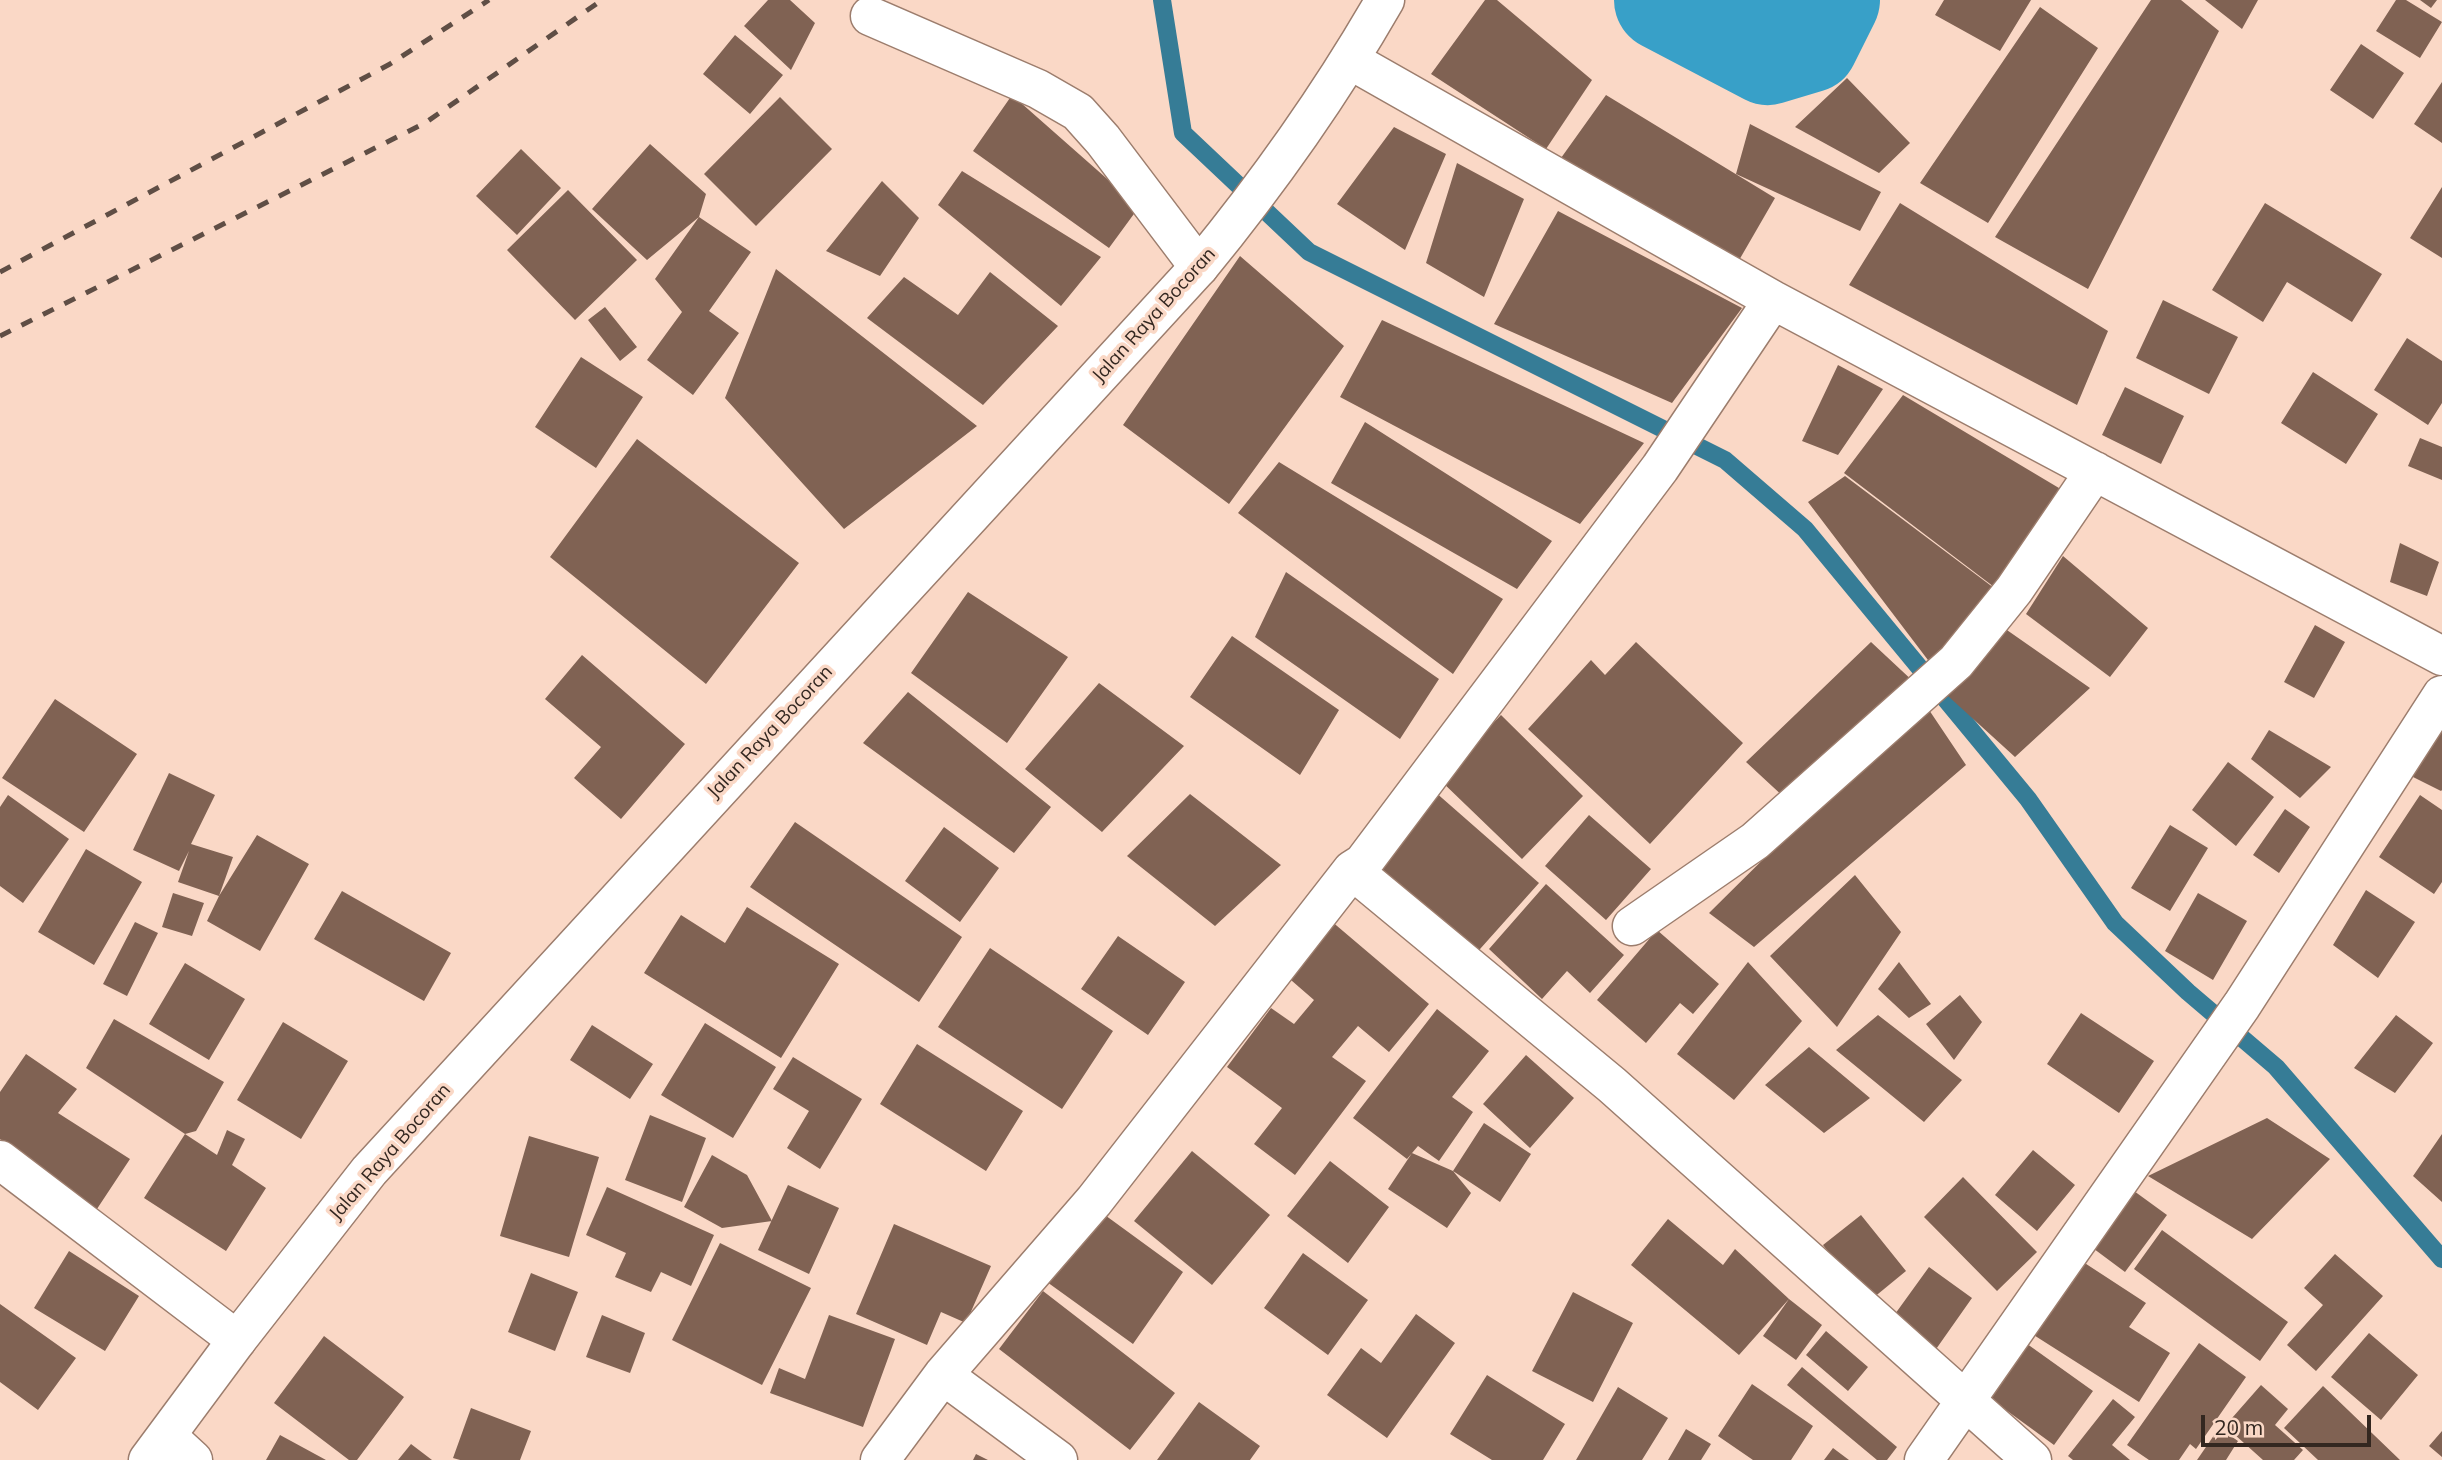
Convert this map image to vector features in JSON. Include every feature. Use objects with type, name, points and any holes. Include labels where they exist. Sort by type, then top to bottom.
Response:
[{"type":"street","name":"Jalan Raya Bocoran","points":[[169,1452],[237,1340],[369,1171],[1199,267],[1267,181],[1350,61],[1385,0]]},
{"type":"street","points":[[870,16],[1038,89],[1078,112],[1103,140],[1199,267]]},
{"type":"street","points":[[1350,61],[1773,300],[2442,656]]},
{"type":"street","points":[[880,1460],[943,1375],[1094,1201],[1352,870],[1363,863],[1660,468],[1773,300]]},
{"type":"street","points":[[1632,926],[1755,841],[1956,662],[2014,590],[2095,471]]},
{"type":"street","points":[[1924,1460],[2242,1005],[2442,695]]},
{"type":"street","points":[[1352,870],[1612,1085],[2032,1460]]},
{"type":"street","points":[[0,1160],[237,1340]]},
{"type":"street","points":[[943,1375],[1058,1460]]},
{"type":"building","points":[[768,0],[790,0],[815,23],[791,70],[744,26]]},
{"type":"building","points":[[1485,0],[1497,0],[1592,80],[1546,149],[1431,74]]},
{"type":"building","points":[[1944,0],[2031,0],[2000,51],[1935,15]]},
{"type":"building","points":[[2151,0],[2181,0],[2219,31],[2088,289],[1995,237]]},
{"type":"building","points":[[2205,0],[2258,0],[2242,29]]},
{"type":"building","points":[[2396,0],[2406,0],[2442,22],[2420,58],[2376,31]]},
{"type":"building","points":[[2420,0],[2437,0],[2431,8]]},
{"type":"building","points":[[2040,7],[2098,48],[1988,223],[1920,183]]},
{"type":"building","points":[[735,35],[783,75],[750,114],[703,74]]},
{"type":"building","points":[[2361,44],[2404,73],[2373,119],[2330,90]]},
{"type":"building","points":[[1847,78],[1910,143],[1879,173],[1795,127]]},
{"type":"building","points":[[2442,82],[2442,143],[2414,124]]},
{"type":"building","points":[[1012,95],[1139,207],[1109,248],[973,151]]},
{"type":"building","points":[[1606,95],[1775,198],[1738,262],[1561,158]]},
{"type":"building","points":[[780,97],[832,149],[756,226],[704,174]]},
{"type":"building","points":[[1750,124],[1881,192],[1860,231],[1736,174]]},
{"type":"building","points":[[1394,127],[1446,154],[1405,250],[1337,204]]},
{"type":"building","points":[[650,144],[706,194],[699,217],[647,260],[592,209]]},
{"type":"building","points":[[521,149],[561,188],[517,235],[476,196]]},
{"type":"building","points":[[1457,163],[1524,199],[1484,297],[1426,263]]},
{"type":"building","points":[[962,171],[1101,257],[1061,306],[938,205]]},
{"type":"building","points":[[882,181],[919,218],[880,276],[826,251]]},
{"type":"building","points":[[2442,187],[2442,258],[2410,238]]},
{"type":"building","points":[[568,190],[637,260],[575,320],[507,250]]},
{"type":"building","points":[[1900,203],[2108,331],[2077,405],[1849,285]]},
{"type":"building","points":[[2265,203],[2382,274],[2352,322],[2287,282],[2263,322],[2212,290]]},
{"type":"building","points":[[1558,211],[1742,308],[1672,403],[1494,324]]},
{"type":"building","points":[[699,217],[751,252],[709,311],[739,333],[693,395],[647,360],[682,312],[655,279]]},
{"type":"building","points":[[1240,256],[1344,346],[1229,504],[1123,425]]},
{"type":"building","points":[[776,269],[977,426],[844,529],[725,398]]},
{"type":"building","points":[[990,272],[1058,326],[983,405],[867,318],[904,277],[958,315]]},
{"type":"building","points":[[2163,300],[2238,337],[2209,394],[2136,358]]},
{"type":"building","points":[[605,307],[637,347],[620,361],[588,320]]},
{"type":"building","points":[[1382,320],[1644,443],[1580,524],[1340,397]]},
{"type":"building","points":[[2407,338],[2442,361],[2442,403],[2428,425],[2374,390]]},
{"type":"building","points":[[581,357],[643,397],[596,468],[535,427]]},
{"type":"building","points":[[1838,365],[1883,389],[1838,455],[1802,441]]},
{"type":"building","points":[[2313,372],[2378,414],[2346,464],[2281,423]]},
{"type":"building","points":[[2125,387],[2184,416],[2161,464],[2102,435]]},
{"type":"building","points":[[1903,395],[2069,494],[1998,590],[1844,473]]},
{"type":"building","points":[[1365,422],[1552,541],[1517,589],[1331,483]]},
{"type":"building","points":[[2420,438],[2442,447],[2442,480],[2408,466]]},
{"type":"building","points":[[637,439],[799,563],[706,684],[550,557]]},
{"type":"building","points":[[1279,462],[1503,599],[1453,674],[1238,513]]},
{"type":"building","points":[[1845,476],[1994,588],[1934,668],[1808,502]]},
{"type":"building","points":[[2400,543],[2439,562],[2427,596],[2390,582]]},
{"type":"building","points":[[2063,556],[2148,628],[2110,677],[2026,614]]},
{"type":"building","points":[[1286,572],[1439,679],[1400,739],[1255,637]]},
{"type":"building","points":[[968,592],[1068,657],[1007,743],[911,673]]},
{"type":"building","points":[[2315,625],[2345,642],[2314,698],[2284,682]]},
{"type":"building","points":[[2004,628],[2090,688],[2015,757],[1948,696]]},
{"type":"building","points":[[1232,636],[1339,710],[1300,775],[1190,697]]},
{"type":"building","points":[[1636,642],[1743,743],[1650,844],[1528,729],[1591,660],[1605,675]]},
{"type":"building","points":[[1871,642],[1916,684],[1786,799],[1746,762]]},
{"type":"building","points":[[582,655],[685,744],[621,819],[574,778],[601,747],[545,699]]},
{"type":"building","points":[[1099,683],[1184,746],[1102,832],[1025,769]]},
{"type":"building","points":[[908,692],[1051,807],[1014,853],[863,743]]},
{"type":"building","points":[[55,699],[137,754],[84,832],[2,778]]},
{"type":"building","points":[[1923,701],[1966,765],[1754,947],[1709,913]]},
{"type":"building","points":[[1501,715],[1583,796],[1522,859],[1439,779]]},
{"type":"building","points":[[2442,723],[2442,790],[2441,791],[2407,774]]},
{"type":"building","points":[[2269,730],[2331,767],[2300,798],[2251,759]]},
{"type":"building","points":[[2228,762],[2274,797],[2236,846],[2192,810]]},
{"type":"building","points":[[169,773],[215,795],[191,844],[233,857],[219,896],[178,882],[189,851],[179,871],[133,850]]},
{"type":"building","points":[[1434,791],[1539,883],[1472,958],[1367,866]]},
{"type":"building","points":[[1190,794],[1281,865],[1215,926],[1127,856]]},
{"type":"building","points":[[8,795],[69,839],[23,903],[0,886],[0,807]]},
{"type":"building","points":[[2420,795],[2442,810],[2442,882],[2434,894],[2379,857]]},
{"type":"building","points":[[2285,809],[2310,827],[2279,873],[2253,855]]},
{"type":"building","points":[[1589,815],[1651,869],[1606,920],[1545,866]]},
{"type":"building","points":[[795,822],[962,937],[919,1002],[750,887]]},
{"type":"building","points":[[2170,825],[2208,848],[2170,911],[2131,888]]},
{"type":"building","points":[[944,827],[999,868],[960,922],[905,881]]},
{"type":"building","points":[[257,835],[309,864],[260,951],[207,921],[219,896]]},
{"type":"building","points":[[86,849],[142,882],[94,965],[38,932]]},
{"type":"building","points":[[1855,875],[1901,932],[1837,1027],[1770,956]]},
{"type":"building","points":[[1546,884],[1624,955],[1590,993],[1567,971],[1542,999],[1489,949]]},
{"type":"building","points":[[2366,890],[2415,922],[2378,978],[2333,945]]},
{"type":"building","points":[[342,891],[451,953],[424,1001],[314,939]]},
{"type":"building","points":[[173,893],[204,903],[192,936],[162,927]]},
{"type":"building","points":[[2198,893],[2247,921],[2213,980],[2165,951]]},
{"type":"building","points":[[747,907],[839,964],[781,1058],[644,973],[681,915],[725,943]]},
{"type":"building","points":[[1330,920],[1429,1004],[1389,1052],[1358,1026],[1332,1057],[1366,1081],[1295,1175],[1254,1144],[1282,1108],[1227,1067],[1271,1008],[1294,1024],[1314,1000],[1284,974]]},
{"type":"building","points":[[135,922],[158,933],[127,996],[103,984]]},
{"type":"building","points":[[1657,930],[1719,984],[1693,1014],[1680,1003],[1646,1043],[1597,1000]]},
{"type":"building","points":[[1118,936],[1185,982],[1148,1035],[1081,989]]},
{"type":"building","points":[[990,948],[1113,1031],[1062,1109],[938,1027]]},
{"type":"building","points":[[1748,962],[1802,1021],[1734,1100],[1677,1054]]},
{"type":"building","points":[[1899,962],[1931,1004],[1909,1018],[1878,989]]},
{"type":"building","points":[[185,963],[245,999],[209,1060],[149,1024]]},
{"type":"building","points":[[1960,995],[1982,1022],[1954,1060],[1926,1024]]},
{"type":"building","points":[[1437,1009],[1489,1051],[1452,1097],[1473,1112],[1439,1161],[1418,1146],[1407,1159],[1353,1118]]},
{"type":"building","points":[[2081,1013],[2154,1061],[2119,1113],[2047,1064]]},
{"type":"building","points":[[1878,1015],[1962,1080],[1924,1122],[1836,1050]]},
{"type":"building","points":[[2396,1015],[2433,1043],[2395,1093],[2354,1068]]},
{"type":"building","points":[[114,1019],[224,1082],[196,1131],[185,1134],[86,1068]]},
{"type":"building","points":[[283,1022],[348,1061],[301,1139],[237,1100]]},
{"type":"building","points":[[705,1023],[776,1067],[733,1138],[661,1095]]},
{"type":"building","points":[[592,1025],[653,1064],[630,1099],[570,1060]]},
{"type":"building","points":[[917,1044],[1023,1111],[986,1171],[880,1104]]},
{"type":"building","points":[[1809,1047],[1870,1098],[1824,1133],[1765,1085]]},
{"type":"building","points":[[26,1054],[77,1089],[58,1113],[130,1159],[91,1218],[29,1159],[0,1139],[0,1092]]},
{"type":"building","points":[[1526,1055],[1574,1098],[1530,1148],[1483,1104]]},
{"type":"building","points":[[793,1057],[862,1099],[820,1169],[787,1148],[809,1111],[773,1089]]},
{"type":"building","points":[[650,1115],[706,1138],[682,1202],[625,1180]]},
{"type":"building","points":[[2267,1118],[2330,1159],[2252,1239],[2148,1176]]},
{"type":"building","points":[[1484,1123],[1531,1154],[1500,1202],[1453,1171]]},
{"type":"building","points":[[227,1130],[245,1139],[232,1165],[266,1188],[226,1251],[144,1198],[185,1134],[217,1155]]},
{"type":"building","points":[[2442,1134],[2442,1202],[2413,1176]]},
{"type":"building","points":[[529,1136],[599,1157],[569,1257],[500,1236]]},
{"type":"building","points":[[2033,1150],[2075,1185],[2037,1231],[1995,1195]]},
{"type":"building","points":[[1192,1151],[1270,1215],[1212,1285],[1134,1221]]},
{"type":"building","points":[[1412,1153],[1453,1171],[1471,1193],[1447,1228],[1388,1189]]},
{"type":"building","points":[[712,1155],[747,1175],[772,1221],[722,1228],[684,1207]]},
{"type":"building","points":[[1330,1161],[1389,1207],[1348,1263],[1287,1216]]},
{"type":"building","points":[[1963,1177],[2037,1252],[1997,1291],[1924,1217]]},
{"type":"building","points":[[2123,1183],[2167,1215],[2125,1272],[2082,1240]]},
{"type":"building","points":[[788,1185],[839,1208],[809,1274],[758,1250]]},
{"type":"building","points":[[607,1187],[714,1235],[691,1286],[661,1272],[651,1292],[615,1277],[626,1253],[586,1235]]},
{"type":"building","points":[[1098,1210],[1183,1272],[1133,1344],[1047,1282]]},
{"type":"building","points":[[1861,1215],[1906,1271],[1867,1303],[1823,1245]]},
{"type":"building","points":[[1668,1219],[1723,1265],[1735,1249],[1789,1299],[1739,1355],[1631,1265]]},
{"type":"building","points":[[894,1224],[991,1266],[966,1323],[941,1312],[927,1345],[856,1314]]},
{"type":"building","points":[[2162,1230],[2288,1322],[2260,1361],[2134,1269]]},
{"type":"building","points":[[720,1243],[811,1288],[762,1385],[672,1340]]},
{"type":"building","points":[[69,1251],[139,1296],[105,1351],[34,1308]]},
{"type":"building","points":[[1303,1253],[1368,1300],[1328,1355],[1264,1308]]},
{"type":"building","points":[[2335,1254],[2383,1296],[2316,1371],[2287,1345],[2323,1305],[2304,1288]]},
{"type":"building","points":[[2077,1258],[2146,1303],[2129,1327],[2170,1353],[2139,1402],[2029,1332]]},
{"type":"building","points":[[1929,1267],[1972,1298],[1934,1352],[1890,1321]]},
{"type":"building","points":[[531,1273],[578,1292],[555,1351],[508,1332]]},
{"type":"building","points":[[1043,1291],[1175,1393],[1130,1450],[999,1349]]},
{"type":"building","points":[[1573,1292],[1633,1323],[1593,1402],[1532,1371]]},
{"type":"building","points":[[1789,1299],[1822,1325],[1796,1360],[1763,1336]]},
{"type":"building","points":[[0,1304],[76,1358],[38,1410],[0,1382]]},
{"type":"building","points":[[1416,1314],[1455,1343],[1387,1438],[1327,1395],[1361,1348],[1381,1363]]},
{"type":"building","points":[[602,1315],[645,1333],[630,1373],[586,1357]]},
{"type":"building","points":[[829,1315],[895,1339],[863,1427],[770,1393],[779,1368],[805,1379]]},
{"type":"building","points":[[1826,1331],[1868,1367],[1848,1391],[1806,1355]]},
{"type":"building","points":[[2369,1333],[2418,1375],[2381,1420],[2331,1377]]},
{"type":"building","points":[[324,1336],[404,1397],[357,1460],[349,1460],[274,1403]]},
{"type":"building","points":[[2023,1341],[2093,1391],[2054,1445],[1984,1394]]},
{"type":"building","points":[[2199,1343],[2246,1377],[2196,1449],[2190,1444],[2179,1460],[2149,1460],[2127,1445]]},
{"type":"building","points":[[1802,1367],[1897,1447],[1887,1460],[1877,1460],[1787,1385]]},
{"type":"building","points":[[1487,1375],[1565,1424],[1543,1460],[1492,1460],[1450,1434]]},
{"type":"building","points":[[1752,1384],[1813,1426],[1791,1460],[1753,1460],[1718,1436]]},
{"type":"building","points":[[2261,1385],[2288,1409],[2275,1425],[2303,1450],[2294,1460],[2263,1460],[2225,1426]]},
{"type":"building","points":[[2323,1386],[2400,1460],[2318,1460],[2284,1428]]},
{"type":"building","points":[[1618,1387],[1668,1418],[1642,1460],[1576,1460]]},
{"type":"building","points":[[2113,1399],[2135,1417],[2112,1445],[2130,1460],[2073,1460],[2068,1456]]},
{"type":"building","points":[[1199,1402],[1260,1446],[1250,1460],[1157,1460]]},
{"type":"building","points":[[471,1408],[531,1431],[520,1460],[453,1458]]},
{"type":"building","points":[[2219,1428],[2238,1441],[2226,1460],[2197,1460]]},
{"type":"building","points":[[1686,1429],[1711,1444],[1701,1460],[1668,1460]]},
{"type":"building","points":[[2442,1431],[2442,1457],[2429,1446]]},
{"type":"building","points":[[280,1435],[326,1460],[266,1460]]},
{"type":"building","points":[[411,1444],[432,1460],[398,1460]]},
{"type":"building","points":[[1833,1448],[1849,1460],[1824,1460]]},
{"type":"building","points":[[976,1454],[988,1460],[973,1460]]},
{"type":"waterway","points":[[1162,0],[1183,133],[1309,252],[1725,460],[1805,529],[2028,799],[2115,923],[2188,992],[2276,1067],[2442,1259]]},
{"type":"waterway","points":[[1665,0],[1768,54],[1808,42],[1829,0]]},
{"type":"railway","points":[[0,272],[390,64],[489,0]]},
{"type":"railway","points":[[0,336],[425,123],[602,0]]}]
